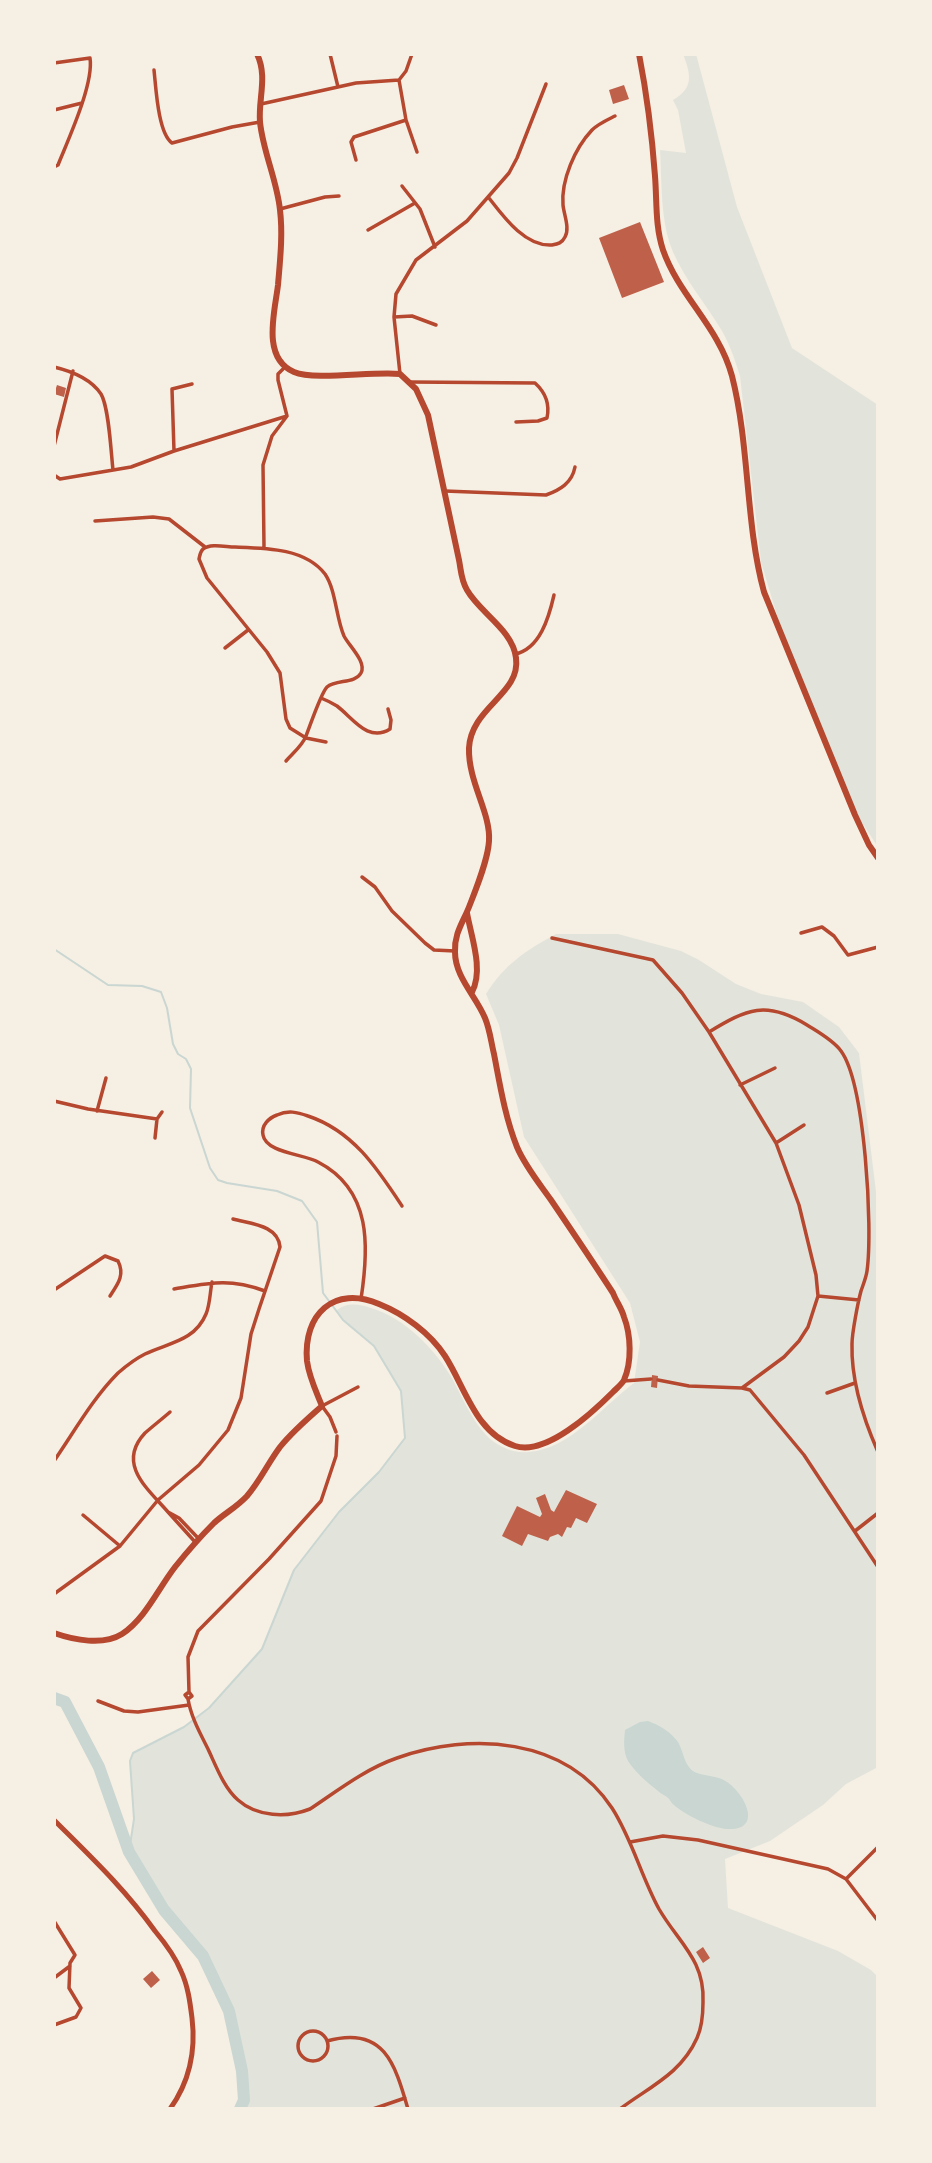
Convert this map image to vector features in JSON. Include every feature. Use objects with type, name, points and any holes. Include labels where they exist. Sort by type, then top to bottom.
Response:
[{"type":"main road","points":[[54,1633],[74,1639],[97,1641],[121,1635],[136,1622],[175,1567],[215,1522],[239,1505],[258,1483],[292,1433],[322,1406],[311,1381],[307,1360],[308,1335],[313,1321],[323,1308],[337,1300],[361,1299],[378,1303],[414,1323],[444,1354],[481,1422],[493,1433],[517,1447],[527,1448],[554,1440],[599,1406],[624,1381],[629,1359],[624,1317],[594,1263],[519,1150],[507,1115],[491,1035],[472,992],[466,987],[460,973],[455,951],[456,935],[467,913],[489,842],[489,829],[471,772],[470,738],[482,714],[513,679],[516,668],[515,654],[505,635],[473,600],[462,579],[428,415],[410,382],[400,374],[313,375],[293,372],[285,367],[276,353],[273,318],[279,277],[280,209],[260,122],[262,74],[257,54]]},
{"type":"main road","points":[[639,54],[652,137],[656,215],[660,237],[676,276],[715,334],[730,369],[742,431],[755,561],[764,592],[855,816],[878,858]]},
{"type":"main road","points":[[467,913],[476,957],[475,986],[472,992]]},
{"type":"main road","points":[[54,1820],[129,1895],[169,1949],[183,1973],[190,1999],[194,2050],[185,2083],[170,2109]]},
{"type":"street","points":[[330,54],[338,88]]},
{"type":"street","points":[[412,54],[406,71],[399,80],[406,120],[417,152]]},
{"type":"street","points":[[54,63],[89,58],[91,66],[82,103],[58,165],[54,167]]},
{"type":"street","points":[[154,70],[166,136],[172,143],[260,122]]},
{"type":"street","points":[[261,104],[356,83],[399,80]]},
{"type":"street","points":[[400,374],[394,317],[396,294],[416,260],[458,229],[509,173],[546,83]]},
{"type":"street","points":[[54,110],[82,103]]},
{"type":"street","points":[[489,198],[498,211],[526,237],[546,245],[561,242],[566,234],[563,200],[571,164],[593,129],[615,116]]},
{"type":"street","points":[[356,160],[351,142],[354,136],[406,120]]},
{"type":"street","points":[[401,186],[423,215],[435,247]]},
{"type":"street","points":[[280,209],[339,196]]},
{"type":"street","points":[[368,230],[415,203]]},
{"type":"street","points":[[394,317],[412,316],[436,325]]},
{"type":"street","points":[[54,367],[74,371],[102,396],[113,470]]},
{"type":"street","points":[[285,367],[278,374],[278,380],[287,416]]},
{"type":"street","points":[[54,446],[74,371]]},
{"type":"street","points":[[410,382],[535,383],[546,397],[549,408],[547,418],[516,422]]},
{"type":"street","points":[[174,451],[172,389],[192,384]]},
{"type":"street","points":[[54,475],[60,479],[131,467],[287,416]]},
{"type":"street","points":[[264,548],[263,465],[272,436],[287,416]]},
{"type":"street","points":[[443,491],[546,495],[561,489],[574,473],[575,467]]},
{"type":"street","points":[[95,522],[153,517],[169,519],[206,548]]},
{"type":"street","points":[[286,761],[306,738],[326,688],[335,683],[355,679],[361,674],[361,662],[345,637],[324,574],[311,563],[299,556],[264,548],[206,548],[200,555],[202,569],[267,652],[280,673],[287,724],[306,738],[326,742]]},
{"type":"street","points":[[515,654],[524,652],[532,645],[548,615],[554,595]]},
{"type":"street","points":[[225,648],[248,630]]},
{"type":"street","points":[[321,698],[336,705],[361,727],[373,733],[383,733],[390,729],[388,709]]},
{"type":"street","points":[[878,865],[878,874]]},
{"type":"street","points":[[362,877],[375,887],[392,911],[425,943],[434,950],[455,951]]},
{"type":"street","points":[[802,933],[822,927],[834,936],[848,955],[878,947]]},
{"type":"street","points":[[552,938],[653,960],[682,993],[709,1032],[776,1143],[799,1205],[816,1275],[818,1296],[808,1327],[799,1340],[784,1357],[742,1388]]},
{"type":"street","points":[[709,1032],[733,1017],[762,1009],[780,1011],[822,1035],[840,1049],[850,1068],[856,1089],[863,1153],[869,1254],[867,1275],[851,1342],[855,1383],[867,1427],[878,1452]]},
{"type":"street","points":[[740,1085],[775,1068]]},
{"type":"street","points":[[97,1111],[106,1078]]},
{"type":"street","points":[[54,1101],[97,1111],[157,1119]]},
{"type":"street","points":[[361,1299],[367,1250],[362,1217],[355,1198],[338,1177],[317,1161],[270,1145],[262,1135],[263,1127],[271,1118],[290,1111],[322,1121],[348,1136],[370,1158],[402,1206]]},
{"type":"street","points":[[155,1138],[157,1119],[162,1112]]},
{"type":"street","points":[[776,1143],[804,1125]]},
{"type":"street","points":[[54,1594],[120,1546],[158,1500],[199,1465],[228,1430],[237,1412],[251,1335],[280,1247],[279,1239],[271,1230],[233,1219]]},
{"type":"street","points":[[54,1290],[108,1256],[118,1261],[121,1268],[119,1281],[110,1296]]},
{"type":"street","points":[[174,1289],[212,1282],[233,1282],[265,1291]]},
{"type":"street","points":[[54,1461],[117,1374],[144,1354],[183,1340],[201,1324],[208,1312],[212,1282]]},
{"type":"street","points":[[818,1296],[859,1300]]},
{"type":"street","points":[[624,1381],[650,1381]]},
{"type":"street","points":[[659,1382],[750,1390],[804,1455],[878,1567]]},
{"type":"street","points":[[827,1393],[855,1383]]},
{"type":"street","points":[[358,1387],[322,1406],[330,1417],[335,1434],[335,1456],[320,1501],[269,1559],[198,1631],[188,1657],[188,1692],[192,1696],[188,1699],[191,1714],[230,1791],[250,1808],[269,1814],[289,1815],[310,1809],[371,1770],[395,1759],[447,1746],[485,1743],[528,1749],[560,1760],[595,1786],[613,1809],[654,1899],[703,1979],[704,2001],[698,2037],[684,2060],[666,2078],[620,2109]]},
{"type":"street","points":[[170,1412],[145,1433],[133,1455],[138,1478],[198,1541]]},
{"type":"street","points":[[855,1531],[878,1513]]},
{"type":"street","points":[[83,1515],[120,1546]]},
{"type":"street","points":[[98,1701],[124,1711],[138,1712],[189,1705]]},
{"type":"street","points":[[629,1842],[663,1836],[698,1840],[814,1864],[846,1879],[878,1921]]},
{"type":"street","points":[[846,1879],[878,1847]]},
{"type":"street","points":[[54,1921],[75,1955],[70,1966],[69,1988],[81,2011],[76,2017],[54,2025]]},
{"type":"street","points":[[54,1978],[70,1966]]},
{"type":"street","points":[[306,2032],[321,2032],[327,2041],[328,2050],[318,2060],[308,2060],[298,2050],[299,2039],[306,2032]]},
{"type":"street","points":[[327,2041],[351,2035],[362,2037],[380,2048],[397,2072],[408,2109]]},
{"type":"street","points":[[373,2109],[405,2098]]},
{"type":"shaded area","points":[[683,54],[696,54],[737,207],[792,348],[878,405],[878,847],[857,815],[782,632],[761,562],[740,376],[734,358],[722,331],[678,262],[666,228],[660,150],[686,153],[678,110],[673,100],[688,86],[688,68]]},
{"type":"shaded area","points":[[556,934],[618,934],[681,951],[736,984],[761,994],[803,1002],[839,1027],[859,1053],[878,1208],[878,1767],[846,1784],[823,1805],[770,1841],[725,1859],[728,1908],[838,1951],[878,1977],[878,2109],[240,2109],[244,2100],[242,2071],[229,2010],[203,1956],[164,1910],[129,1852],[134,1819],[130,1761],[133,1753],[184,1727],[209,1709],[262,1649],[294,1570],[339,1512],[379,1472],[405,1438],[401,1390],[374,1346],[336,1311],[348,1305],[362,1306],[384,1313],[407,1327],[438,1358],[486,1435],[495,1443],[511,1450],[529,1452],[558,1443],[585,1425],[634,1383],[640,1342],[630,1303],[524,1137],[499,1025],[486,994],[516,959]]},
{"type":"shaded area","points":[[648,1721],[675,1738],[693,1771],[720,1778],[734,1788],[748,1811],[745,1824],[727,1829],[699,1820],[679,1809],[638,1773],[626,1757],[625,1730]]},
{"type":"building","points":[[624,85],[629,99],[613,104],[609,90]]},
{"type":"building","points":[[640,222],[664,282],[622,298],[599,238]]},
{"type":"building","points":[[57,385],[66,388],[64,397],[54,394]]},
{"type":"building","points":[[652,1375],[658,1376],[657,1388],[651,1387]]},
{"type":"building","points":[[566,1490],[597,1504],[587,1523],[576,1518],[562,1537],[558,1534],[550,1537],[548,1541],[528,1534],[522,1546],[502,1536],[517,1506],[540,1517],[542,1514],[536,1498],[545,1494],[554,1512]]},
{"type":"building","points":[[703,1947],[710,1958],[703,1963],[696,1952]]},
{"type":"building","points":[[152,1971],[160,1980],[151,1988],[143,1979]]},
{"type":"waterway","points":[[54,949],[108,985],[142,986],[161,992],[167,1008],[173,1044],[191,1069],[190,1108],[210,1168],[218,1180],[277,1191],[302,1201],[317,1222],[323,1293],[329,1301]]},
{"type":"waterway","points":[[129,1852],[134,1819],[130,1761],[133,1753],[184,1727],[209,1708],[262,1649],[294,1570],[339,1512],[379,1472],[405,1438],[401,1391],[374,1346],[343,1320],[332,1305]]},
{"type":"waterway","points":[[54,1698],[65,1702],[99,1767],[129,1852],[164,1910],[203,1956],[229,2011],[242,2071],[244,2100],[240,2109]]}]
